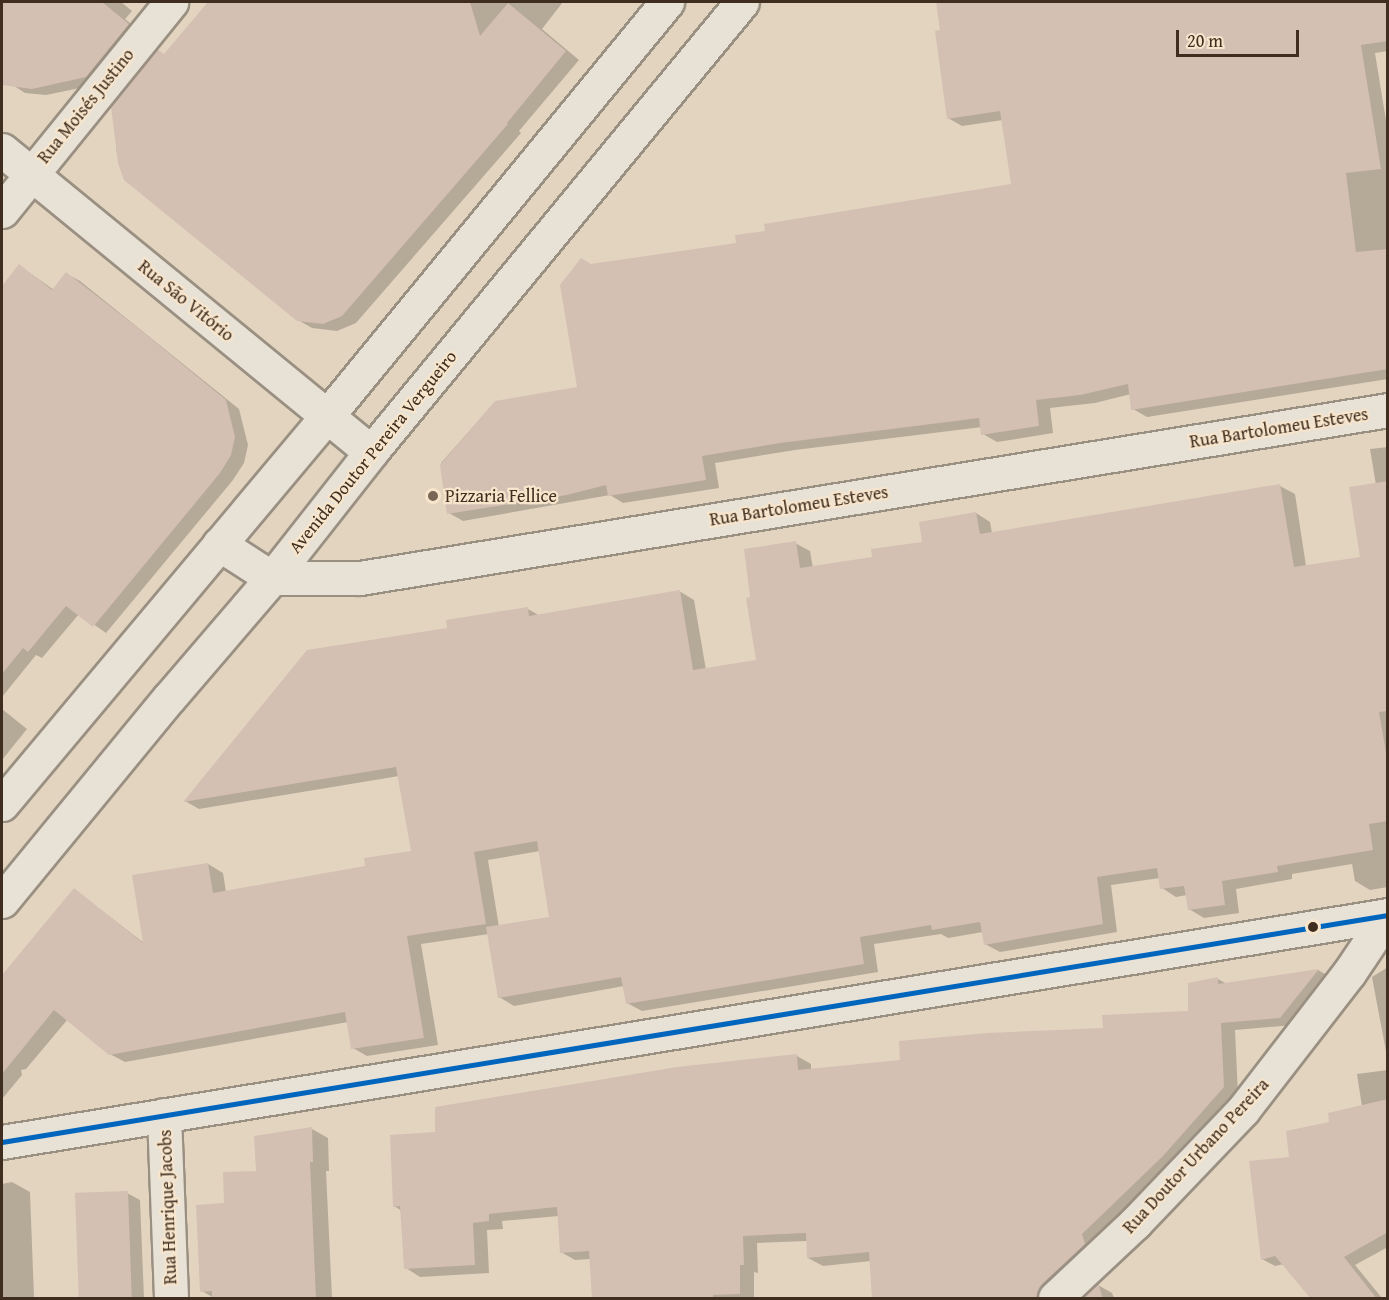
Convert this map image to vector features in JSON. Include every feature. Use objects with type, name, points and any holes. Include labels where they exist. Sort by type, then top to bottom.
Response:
[{"type":"street","name":"Rua Moisés Justino","points":[[2,211],[171,2]]},
{"type":"street","points":[[2,804],[327,416],[667,2]]},
{"type":"street","name":"Avenida Doutor Pereira Vergueiro","points":[[2,902],[169,698],[272,578],[371,452],[742,2]]},
{"type":"street","name":"Rua São Vitório","points":[[2,150],[371,452]]},
{"type":"street","name":"Rua Bartolomeu Esteves","points":[[272,578],[360,578],[1388,410]]},
{"type":"street","points":[[219,544],[272,578]]},
{"type":"street","points":[[2,1142],[1388,915]]},
{"type":"street","name":"Rua Doutor Urbano Pereira","points":[[1055,1299],[1135,1223],[1243,1110],[1349,974],[1388,915]]},
{"type":"street","name":"Rua Henrique Jacobs","points":[[164,1115],[171,1299]]},
{"type":"building","points":[[2,2],[102,2],[129,24],[86,77],[32,89],[2,85]]},
{"type":"building","points":[[208,2],[470,2],[480,36],[508,3],[566,51],[508,124],[342,316],[323,324],[297,321],[124,180],[118,163],[111,106],[157,49],[164,54]]},
{"type":"building","points":[[936,2],[1388,2],[1388,41],[1361,45],[1381,169],[1346,173],[1356,252],[1388,249],[1388,369],[1131,410],[1128,384],[1080,395],[1036,400],[1039,426],[981,435],[979,418],[780,443],[702,456],[706,480],[608,496],[606,485],[567,495],[447,514],[440,465],[495,401],[577,387],[560,285],[581,258],[591,264],[736,243],[735,235],[765,231],[764,224],[1011,184],[1000,111],[947,119],[935,31],[940,30]]},
{"type":"building","points":[[19,264],[52,290],[66,272],[138,328],[226,400],[235,437],[231,455],[220,473],[93,627],[66,606],[28,652],[23,648],[2,674],[2,286]]},
{"type":"building","points":[[1388,481],[1388,711],[1379,712],[1388,764],[1388,821],[1369,824],[1373,850],[1277,866],[1278,872],[1222,881],[1225,905],[1188,910],[1184,886],[1160,889],[1157,868],[1097,877],[1103,924],[984,945],[980,922],[932,930],[931,925],[860,937],[864,964],[626,1004],[621,977],[498,998],[486,927],[549,917],[537,841],[474,852],[486,924],[407,936],[424,1038],[351,1049],[345,1012],[109,1055],[54,1010],[2,1074],[2,975],[74,888],[143,943],[132,875],[208,863],[213,893],[365,866],[364,858],[411,851],[396,767],[183,802],[307,650],[447,628],[446,620],[528,607],[529,616],[680,590],[693,670],[756,660],[746,598],[750,597],[744,549],[796,541],[800,568],[872,557],[871,549],[922,542],[919,522],[976,512],[980,534],[1280,484],[1294,567],[1360,557],[1349,487]]},
{"type":"building","points":[[1319,969],[1280,1018],[1221,1023],[1224,1087],[1163,1156],[1082,1234],[1085,1244],[1042,1284],[1037,1299],[872,1299],[869,1252],[807,1258],[806,1233],[743,1236],[744,1265],[740,1265],[740,1294],[713,1295],[713,1299],[592,1299],[589,1251],[560,1253],[557,1207],[489,1214],[489,1221],[473,1223],[475,1265],[404,1269],[400,1206],[393,1207],[390,1135],[435,1132],[435,1107],[677,1067],[797,1054],[798,1070],[900,1060],[899,1041],[988,1033],[1103,1028],[1102,1015],[1188,1011],[1188,983],[1218,977],[1218,984]]},
{"type":"building","points":[[1388,1099],[1388,1232],[1344,1257],[1377,1299],[1311,1299],[1275,1256],[1261,1260],[1249,1161],[1289,1157],[1286,1131],[1329,1122],[1328,1113]]},
{"type":"building","points":[[312,1127],[313,1162],[310,1162],[316,1299],[212,1299],[212,1291],[200,1292],[196,1205],[224,1203],[223,1172],[256,1171],[254,1136]]},
{"type":"building","points":[[128,1191],[132,1298],[79,1298],[75,1193]]},
{"type":"building","points":[[1098,1283],[1103,1299],[1082,1299]]},
{"type":"transit line","points":[[2,1142],[1388,915]]},
{"type":"place","name":"Pizzaria Fellice","points":[[433,496]]}]
